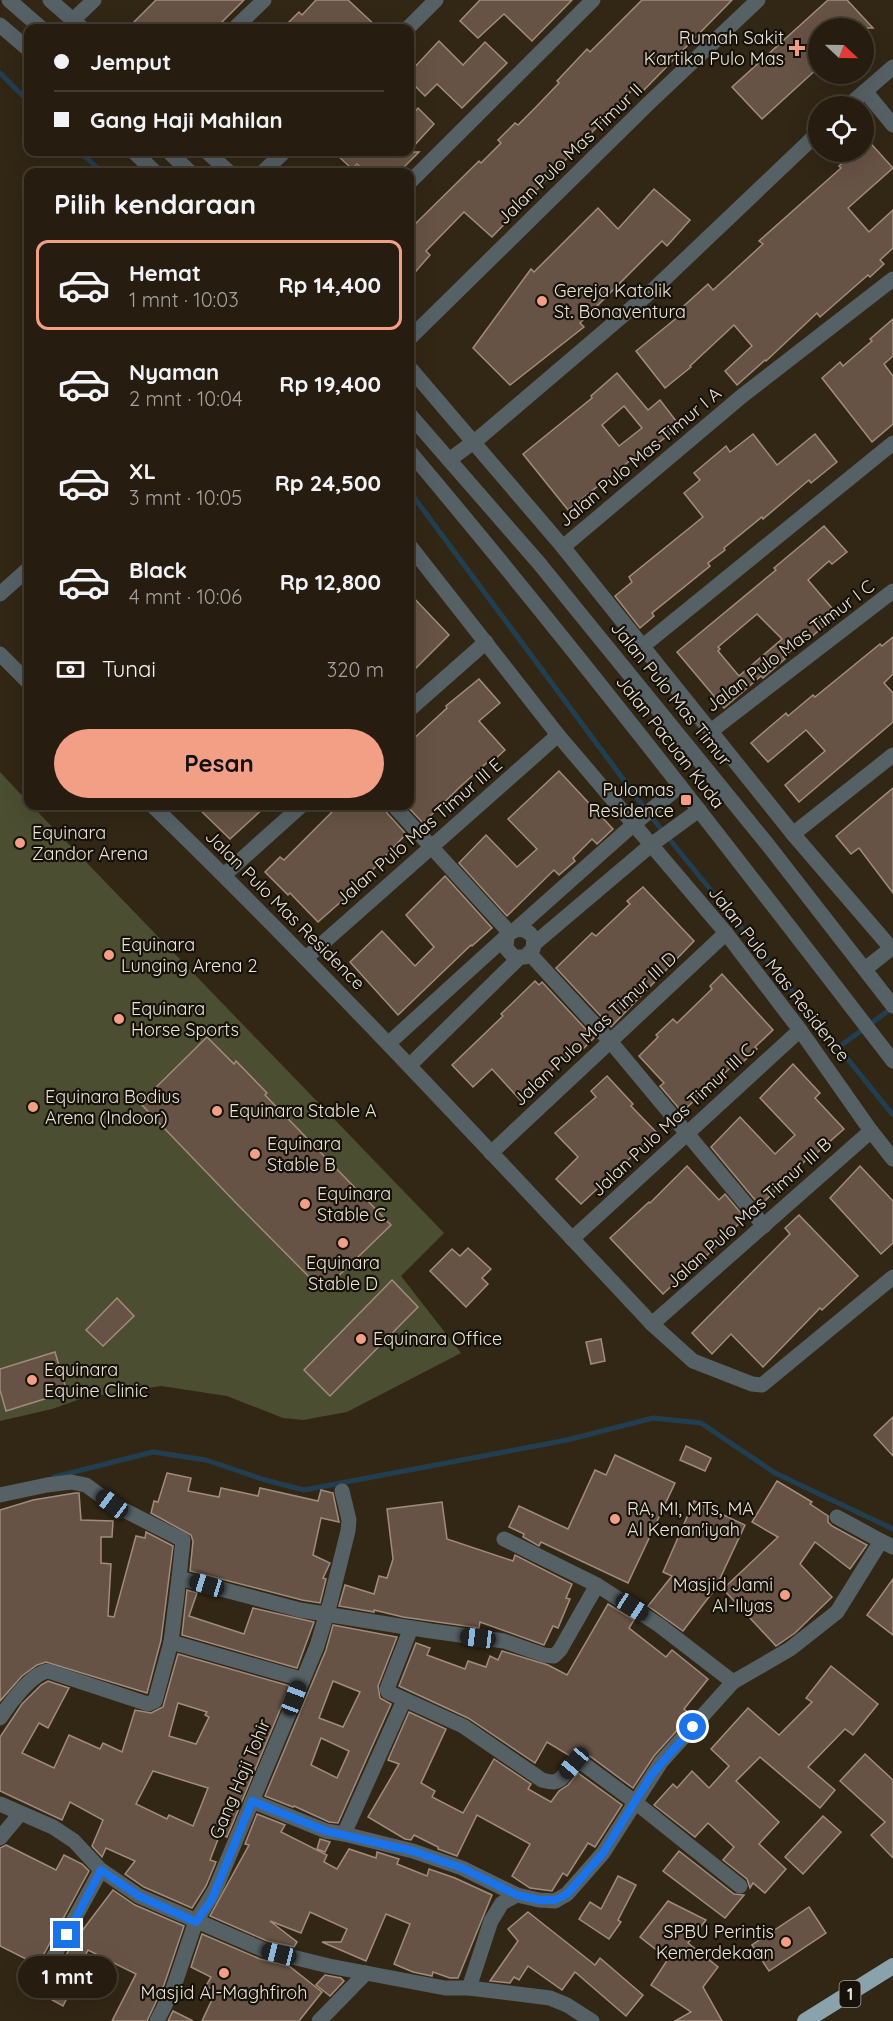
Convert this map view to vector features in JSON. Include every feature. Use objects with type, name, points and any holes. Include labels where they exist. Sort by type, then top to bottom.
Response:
[{"type":"highway","name":"1","points":[[805,2021],[893,1966]]},
{"type":"street","points":[[9,0],[36,24]]},
{"type":"street","points":[[50,0],[77,24],[94,0]]},
{"type":"street","points":[[239,24],[264,0]]},
{"type":"street","points":[[412,24],[436,0]]},
{"type":"street","points":[[414,178],[593,0]]},
{"type":"street","name":"Jalan Pulo Mas Timur II","points":[[414,334],[758,0]]},
{"type":"street","points":[[0,24],[24,45]]},
{"type":"street","points":[[859,96],[893,67]]},
{"type":"street","points":[[866,90],[893,125]]},
{"type":"street","points":[[449,460],[473,443],[654,289],[808,142]]},
{"type":"street","points":[[138,156],[151,168]]},
{"type":"street","points":[[173,156],[186,168]]},
{"type":"street","points":[[211,156],[225,168]]},
{"type":"street","points":[[267,168],[280,156]]},
{"type":"street","name":"Jalan Pulo Mas Timur I A","points":[[562,547],[742,396],[893,279]]},
{"type":"street","name":"Jalan Pulo Mas Timur","points":[[414,373],[562,547],[793,834],[892,948]]},
{"type":"street","name":"Jalan Pulo Mas Timur","points":[[414,420],[538,562],[768,845],[893,1006]]},
{"type":"street","points":[[643,646],[893,443]]},
{"type":"street","name":"Jalan Pacuan Kuda","points":[[414,457],[510,571],[675,790],[893,1061]]},
{"type":"street","name":"Jalan Pulo Mas Residence","points":[[414,551],[558,735],[655,842],[800,1030],[893,1159]]},
{"type":"street","points":[[0,594],[24,573]]},
{"type":"street","name":"Jalan Pulo Mas Timur I C","points":[[711,731],[893,591]]},
{"type":"street","points":[[414,705],[486,642]]},
{"type":"street","points":[[0,654],[24,678]]},
{"type":"street","name":"Jalan Pulo Mas Timur III E","points":[[306,958],[558,735]]},
{"type":"street","points":[[793,834],[893,755]]},
{"type":"street","points":[[389,1043],[675,790]]},
{"type":"street","name":"Jalan Pulo Mas Residence","points":[[157,810],[389,1043],[652,1324],[693,1361],[752,1384],[762,1385],[893,1277]]},
{"type":"street","points":[[224,875],[297,810]]},
{"type":"street","points":[[398,810],[511,933]]},
{"type":"street","points":[[410,1065],[528,952],[655,842],[694,813]]},
{"type":"street","points":[[511,933],[526,930],[534,938],[528,952]]},
{"type":"street","points":[[511,933],[506,948],[509,953],[528,952]]},
{"type":"street","name":"Jalan Pulo Mas Timur III D","points":[[491,1153],[726,933]]},
{"type":"street","points":[[865,969],[892,948]]},
{"type":"street","points":[[528,952],[610,1041],[685,1134],[764,1226]]},
{"type":"street","name":"Jalan Pulo Mas Timur III C","points":[[572,1239],[800,1030]]},
{"type":"street","name":"Jalan Pulo Mas Timur III B","points":[[652,1324],[871,1131]]},
{"type":"street","points":[[0,1495],[71,1482],[86,1485],[112,1504],[183,1540],[171,1642],[157,1698],[152,1703],[148,1704],[42,1671],[12,1701],[0,1718]]},
{"type":"street","name":"Gang Haji Tohir","points":[[157,2021],[173,1989],[196,1922],[212,1899],[301,1679],[317,1646],[348,1532],[349,1520],[342,1491]]},
{"type":"street","points":[[252,1801],[326,1831],[413,1851],[462,1868],[517,1895],[539,1900],[555,1900],[567,1894],[603,1853],[661,1762],[733,1682],[790,1649],[829,1619],[887,1544],[837,1517]]},
{"type":"street","points":[[504,1539],[597,1585],[659,1625],[733,1682]]},
{"type":"street","points":[[180,1578],[300,1611],[504,1641],[544,1655],[554,1656],[560,1650],[597,1585]]},
{"type":"street","points":[[411,1628],[387,1689],[393,1696],[463,1726],[542,1780],[553,1782],[560,1779],[574,1763],[579,1762],[635,1802],[740,1886]]},
{"type":"street","points":[[171,1642],[301,1679]]},
{"type":"street","points":[[344,1834],[404,1700]]},
{"type":"street","points":[[0,1804],[53,1827],[74,1841],[101,1870],[139,1896],[264,1950],[329,1966],[445,1988],[469,1988],[550,1998],[567,2005],[592,2021]]},
{"type":"street","points":[[0,1838],[20,1814]]},
{"type":"street","points":[[37,1987],[101,1870]]},
{"type":"street","points":[[469,1988],[491,1921],[502,1903],[517,1895]]},
{"type":"street","points":[[319,2021],[366,1973]]},
{"type":"green space","name":"Equinara Horse Sports","points":[[0,772],[24,798],[24,810],[36,810],[444,1233],[401,1276],[461,1353],[347,1412],[303,1420],[283,1418],[227,1396],[161,1386],[83,1398],[52,1409],[0,1421]]},
{"type":"building","points":[[156,0],[244,0],[220,24],[132,24]]},
{"type":"building","points":[[316,0],[348,0],[374,24],[287,24],[299,12],[302,15]]},
{"type":"building","points":[[480,0],[572,0],[532,41],[504,14],[478,38],[460,21]]},
{"type":"building","points":[[642,0],[732,0],[643,91],[637,85],[492,237],[464,212],[426,251],[430,255],[414,273],[414,225],[479,161],[481,163],[501,143],[498,140],[536,107],[587,49],[590,52]]},
{"type":"building","name":"Rumah Sakit Kartika Pulo Mas","points":[[828,0],[847,0],[864,18],[808,18]]},
{"type":"building","name":"Rumah Sakit Kartika Pulo Mas","points":[[808,18],[808,77],[762,119],[732,87]]},
{"type":"building","points":[[439,41],[463,65],[485,42],[507,63],[462,108],[437,84],[425,96],[414,85],[414,68]]},
{"type":"building","points":[[418,108],[434,124],[414,146],[414,112]]},
{"type":"building","points":[[874,147],[893,168],[848,208],[869,232],[893,210],[893,248],[880,260],[884,264],[820,317],[817,313],[737,385],[725,371],[752,346],[734,325],[691,367],[665,388],[636,351],[679,316],[676,313],[708,284],[713,290],[763,244],[759,241],[841,168],[839,166],[844,162],[874,162]]},
{"type":"building","points":[[414,152],[419,152],[403,168],[361,168],[357,164],[351,168],[338,156],[414,156]]},
{"type":"building","name":"Gereja Katolik St. Bonaventura","points":[[654,189],[690,220],[667,246],[662,241],[580,323],[584,327],[510,385],[473,348],[531,269],[534,272],[598,208],[618,229]]},
{"type":"building","points":[[893,319],[893,356],[884,364],[893,376],[893,424],[872,442],[822,378],[840,362],[843,366]]},
{"type":"building","points":[[617,373],[648,410],[660,400],[680,426],[639,458],[637,455],[568,510],[523,454],[592,398],[591,396]],"holes":[[[624,406],[642,428],[619,446],[602,425]]]},
{"type":"building","points":[[753,434],[777,465],[815,434],[837,462],[811,483],[809,480],[724,548],[725,550],[708,563],[710,566],[652,613],[654,616],[640,628],[615,596],[632,582],[629,577],[703,517],[684,493],[700,480],[694,473],[726,446],[730,452]]},
{"type":"building","points":[[824,526],[847,552],[832,564],[829,561],[808,580],[837,614],[807,641],[806,639],[783,657],[785,659],[763,678],[761,676],[724,708],[677,652],[776,570],[774,568]],"holes":[[[757,614],[782,639],[739,676],[718,651],[720,649],[718,647]]]},
{"type":"building","points":[[414,598],[449,635],[414,670]]},
{"type":"building","points":[[893,637],[893,674],[884,683],[893,693],[893,722],[799,802],[785,785],[825,751],[806,730],[768,762],[751,743],[786,713],[788,716],[813,695],[815,697],[880,644],[882,646]]},
{"type":"building","points":[[479,679],[500,703],[479,721],[505,750],[493,761],[491,759],[423,823],[411,810],[414,810],[414,738],[447,708],[446,706]]},
{"type":"building","points":[[559,771],[613,829],[597,844],[592,839],[573,858],[575,861],[559,875],[554,870],[507,916],[459,863],[486,835],[517,867],[537,849],[508,819]]},
{"type":"building","points":[[893,788],[893,893],[859,848],[851,854],[836,836]]},
{"type":"building","points":[[200,810],[262,810],[230,839]]},
{"type":"building","points":[[334,810],[386,810],[406,834],[353,891],[318,922],[290,893],[288,895],[265,872],[280,857],[284,860]]},
{"type":"building","points":[[445,876],[492,928],[398,1015],[350,962],[382,931],[415,966],[434,947],[406,915]]},
{"type":"building","points":[[643,887],[694,941],[611,1027],[556,968],[592,933],[596,936],[630,904],[627,901]]},
{"type":"building","points":[[722,974],[773,1030],[743,1062],[740,1059],[682,1112],[660,1086],[664,1083],[639,1056],[673,1019],[677,1023],[712,989],[710,986]]},
{"type":"building","points":[[535,981],[539,985],[542,982],[594,1038],[578,1054],[574,1050],[535,1086],[537,1088],[522,1102],[492,1069],[473,1087],[452,1065],[503,1016],[501,1014]]},
{"type":"building","points":[[207,1037],[234,1064],[236,1061],[267,1093],[265,1095],[391,1225],[323,1291],[140,1103]]},
{"type":"building","points":[[793,1064],[820,1093],[815,1098],[844,1129],[810,1159],[809,1157],[760,1206],[711,1147],[740,1117],[775,1154],[795,1135],[760,1098]]},
{"type":"building","points":[[607,1076],[657,1133],[581,1204],[556,1179],[578,1157],[555,1133],[596,1097],[591,1091]]},
{"type":"building","points":[[687,1166],[719,1200],[725,1194],[745,1218],[686,1276],[684,1274],[663,1294],[610,1238]]},
{"type":"building","points":[[860,1166],[893,1201],[893,1243],[881,1254],[830,1198]]},
{"type":"building","points":[[799,1215],[858,1276],[822,1310],[820,1308],[763,1367],[731,1334],[712,1354],[692,1333],[790,1234],[785,1228]]},
{"type":"building","points":[[468,1248],[491,1269],[482,1278],[488,1284],[466,1307],[430,1271],[452,1249],[460,1256]]},
{"type":"building","name":"Equinara Office","points":[[392,1280],[418,1307],[330,1396],[304,1370]]},
{"type":"building","points":[[117,1298],[134,1316],[103,1346],[86,1330]]},
{"type":"building","points":[[601,1339],[605,1361],[591,1364],[586,1342]]},
{"type":"building","name":"Equinara Equine Clinic","points":[[55,1352],[67,1392],[6,1411],[0,1390],[0,1369]]},
{"type":"building","points":[[893,1417],[893,1456],[874,1435]]},
{"type":"building","points":[[686,1446],[711,1458],[705,1471],[680,1460]]},
{"type":"building","name":"RA, MI, MTs, MA Al Kenan'iyah","points":[[615,1455],[675,1483],[628,1583],[541,1542],[539,1546],[523,1537],[524,1534],[509,1527],[519,1506],[568,1529],[595,1470],[606,1475]]},
{"type":"building","points":[[167,1473],[191,1478],[188,1491],[219,1497],[221,1488],[258,1496],[260,1488],[318,1501],[321,1490],[333,1493],[339,1522],[321,1518],[313,1555],[330,1563],[323,1578],[326,1579],[320,1603],[190,1571],[193,1541],[191,1535],[151,1513],[154,1501],[158,1502]]},
{"type":"building","points":[[777,1481],[812,1502],[810,1504],[828,1516],[828,1522],[832,1526],[867,1545],[850,1569],[815,1542],[800,1564],[832,1597],[795,1633],[776,1646],[723,1589],[778,1537],[752,1522]]},
{"type":"building","points":[[79,1493],[81,1520],[113,1521],[112,1537],[101,1537],[101,1563],[111,1564],[108,1616],[114,1617],[136,1536],[145,1538],[146,1532],[173,1546],[161,1640],[147,1693],[46,1662],[37,1665],[22,1676],[0,1701],[0,1510],[33,1500]]},
{"type":"building","points":[[694,1501],[745,1525],[715,1589],[683,1631],[648,1606],[672,1576],[663,1572]]},
{"type":"building","points":[[442,1502],[447,1539],[513,1561],[515,1555],[572,1584],[566,1598],[570,1599],[558,1628],[553,1626],[544,1645],[480,1622],[479,1628],[339,1606],[345,1585],[374,1594],[379,1576],[387,1578],[393,1559],[387,1509]]},
{"type":"building","points":[[893,1579],[893,1635],[867,1615]]},
{"type":"building","points":[[187,1590],[197,1593],[189,1616],[244,1634],[253,1608],[314,1622],[297,1668],[182,1635]]},
{"type":"building","points":[[608,1604],[634,1620],[629,1628],[666,1657],[672,1650],[708,1679],[684,1709],[691,1715],[654,1756],[633,1788],[591,1757],[579,1753],[570,1756],[547,1742],[535,1763],[468,1718],[399,1686],[416,1643],[430,1648],[427,1655],[465,1669],[468,1661],[486,1667],[490,1656],[498,1660],[502,1651],[548,1665],[567,1675]]},
{"type":"building","points":[[333,1625],[397,1637],[378,1686],[380,1698],[391,1704],[338,1823],[329,1822],[265,1796],[326,1650]],"holes":[[[333,1681],[360,1692],[343,1727],[319,1718]],[[321,1738],[349,1751],[337,1778],[311,1765]]]},
{"type":"building","points":[[178,1654],[290,1686],[227,1837],[220,1834],[210,1860],[216,1862],[206,1886],[192,1908],[144,1887],[125,1874],[135,1861],[106,1848],[102,1857],[92,1846],[103,1820],[70,1802],[62,1820],[0,1791],[0,1737],[22,1704],[48,1681],[69,1688],[48,1728],[39,1723],[22,1753],[54,1768],[69,1735],[100,1749],[103,1743],[122,1752],[135,1710],[151,1713],[163,1707]],"holes":[[[178,1703],[207,1712],[205,1715],[209,1717],[196,1744],[169,1736]],[[153,1771],[208,1788],[193,1826],[169,1815],[167,1819],[136,1804]]]},
{"type":"building","points":[[831,1666],[878,1704],[853,1735],[845,1729],[808,1767],[835,1790],[820,1808],[760,1757],[736,1781],[779,1822],[759,1844],[786,1869],[765,1893],[753,1883],[750,1888],[747,1879],[723,1860],[734,1847],[708,1823],[695,1837],[654,1805],[673,1784],[677,1788],[692,1771],[709,1788],[729,1766],[711,1749],[748,1708],[779,1735],[812,1702],[806,1698]]},
{"type":"building","points":[[409,1712],[446,1729],[421,1783],[435,1791],[432,1797],[463,1813],[494,1759],[531,1784],[528,1789],[551,1802],[578,1773],[622,1805],[595,1847],[588,1843],[567,1876],[563,1873],[552,1891],[530,1888],[512,1876],[530,1844],[477,1815],[457,1856],[438,1849],[414,1835],[411,1840],[405,1839],[368,1817],[399,1764],[388,1760]]},
{"type":"building","points":[[865,1754],[893,1780],[893,1858],[871,1835],[885,1822],[840,1781]]},
{"type":"building","points":[[257,1814],[285,1825],[281,1832],[327,1855],[324,1862],[337,1869],[349,1849],[376,1858],[377,1852],[399,1859],[397,1864],[427,1876],[429,1869],[492,1895],[458,1978],[450,1978],[433,1972],[432,1976],[413,1972],[394,1964],[410,1924],[386,1914],[366,1961],[322,1942],[341,1942],[347,1929],[310,1912],[301,1933],[270,1921],[297,1942],[294,1947],[267,1941],[210,1916],[249,1845],[245,1844]]},
{"type":"building","points":[[823,1816],[841,1832],[803,1874],[785,1857]]},
{"type":"building","points":[[320,1839],[330,1842],[325,1852],[317,1849]]},
{"type":"building","points":[[6,1845],[56,1870],[64,1855],[82,1864],[89,1871],[38,1965],[0,1946],[0,1848]]},
{"type":"building","points":[[679,1851],[734,1894],[744,1895],[725,1918],[663,1871]]},
{"type":"building","points":[[618,1876],[636,1885],[618,1920],[621,1922],[609,1939],[579,1919],[590,1902],[601,1909]]},
{"type":"building","points":[[113,1890],[135,1905],[184,1926],[164,1985],[147,2021],[112,2021],[136,1974],[88,1950],[63,2006],[45,1996],[72,1944]]},
{"type":"building","points":[[668,1901],[706,1920],[688,1943],[718,1967],[703,1987],[722,2021],[675,2021],[691,2012],[651,1985],[668,1959],[640,1937]]},
{"type":"building","name":"SPBU Perintis Kemerdekaan","points":[[809,1907],[826,1933],[769,1971],[752,1945]]},
{"type":"building","points":[[528,1912],[595,1965],[600,1958],[643,1995],[626,2016],[575,1972],[562,1990],[528,1966],[519,1980],[514,1977],[510,1983],[490,1981],[518,1941],[508,1929]]},
{"type":"building","points":[[202,1934],[260,1959],[289,1966],[322,1992],[299,2021],[202,2021],[216,1991],[206,1986],[211,1977],[191,1967]]},
{"type":"building","points":[[325,1975],[341,1978],[344,1981],[330,1996],[316,1985]]},
{"type":"building","points":[[173,2011],[193,2021],[168,2021]]},
{"type":"waterway","points":[[0,73],[24,97]]},
{"type":"waterway","points":[[84,156],[98,168]]},
{"type":"waterway","points":[[414,497],[649,814],[893,1115]]},
{"type":"waterway","points":[[839,1047],[892,1008]]},
{"type":"waterway","points":[[54,1477],[153,1452],[206,1460],[265,1480],[304,1490],[567,1440],[653,1418],[701,1423],[775,1473],[893,1529]]},
{"type":"place","name":"Rumah Sakit Kartika Pulo Mas","points":[[797,48]]},
{"type":"place","name":"Gereja Katolik St. Bonaventura","points":[[542,301]]},
{"type":"place","name":"Pulomas Residence","points":[[686,800]]},
{"type":"place","name":"Equinara Zandor Arena","points":[[20,843]]},
{"type":"place","name":"Equinara Lunging Arena 2","points":[[109,955]]},
{"type":"place","name":"Equinara Horse Sports","points":[[119,1019]]},
{"type":"place","name":"Equinara Bodius Arena (Indoor)","points":[[33,1107]]},
{"type":"place","name":"Equinara Stable A","points":[[217,1111]]},
{"type":"place","name":"Equinara Stable B","points":[[255,1154]]},
{"type":"place","name":"Equinara Stable C","points":[[305,1204]]},
{"type":"place","name":"Equinara Stable D","points":[[343,1243]]},
{"type":"place","name":"Equinara Office","points":[[361,1339]]},
{"type":"place","name":"Equinara Equine Clinic","points":[[32,1380]]},
{"type":"place","name":"RA, MI, MTs, MA Al Kenan'iyah","points":[[615,1519]]},
{"type":"place","name":"Masjid Jami Al-Ilyas","points":[[785,1595]]},
{"type":"place","name":"SPBU Perintis Kemerdekaan","points":[[786,1942]]},
{"type":"place","name":"Masjid Al-Maghfiroh","points":[[224,1973]]},
{"type":"route","points":[[67,1935],[101,1870],[139,1896],[196,1922],[212,1899],[252,1801],[326,1831],[413,1851],[462,1868],[517,1895],[539,1900],[555,1900],[567,1894],[603,1853],[652,1774],[693,1727]]}]
